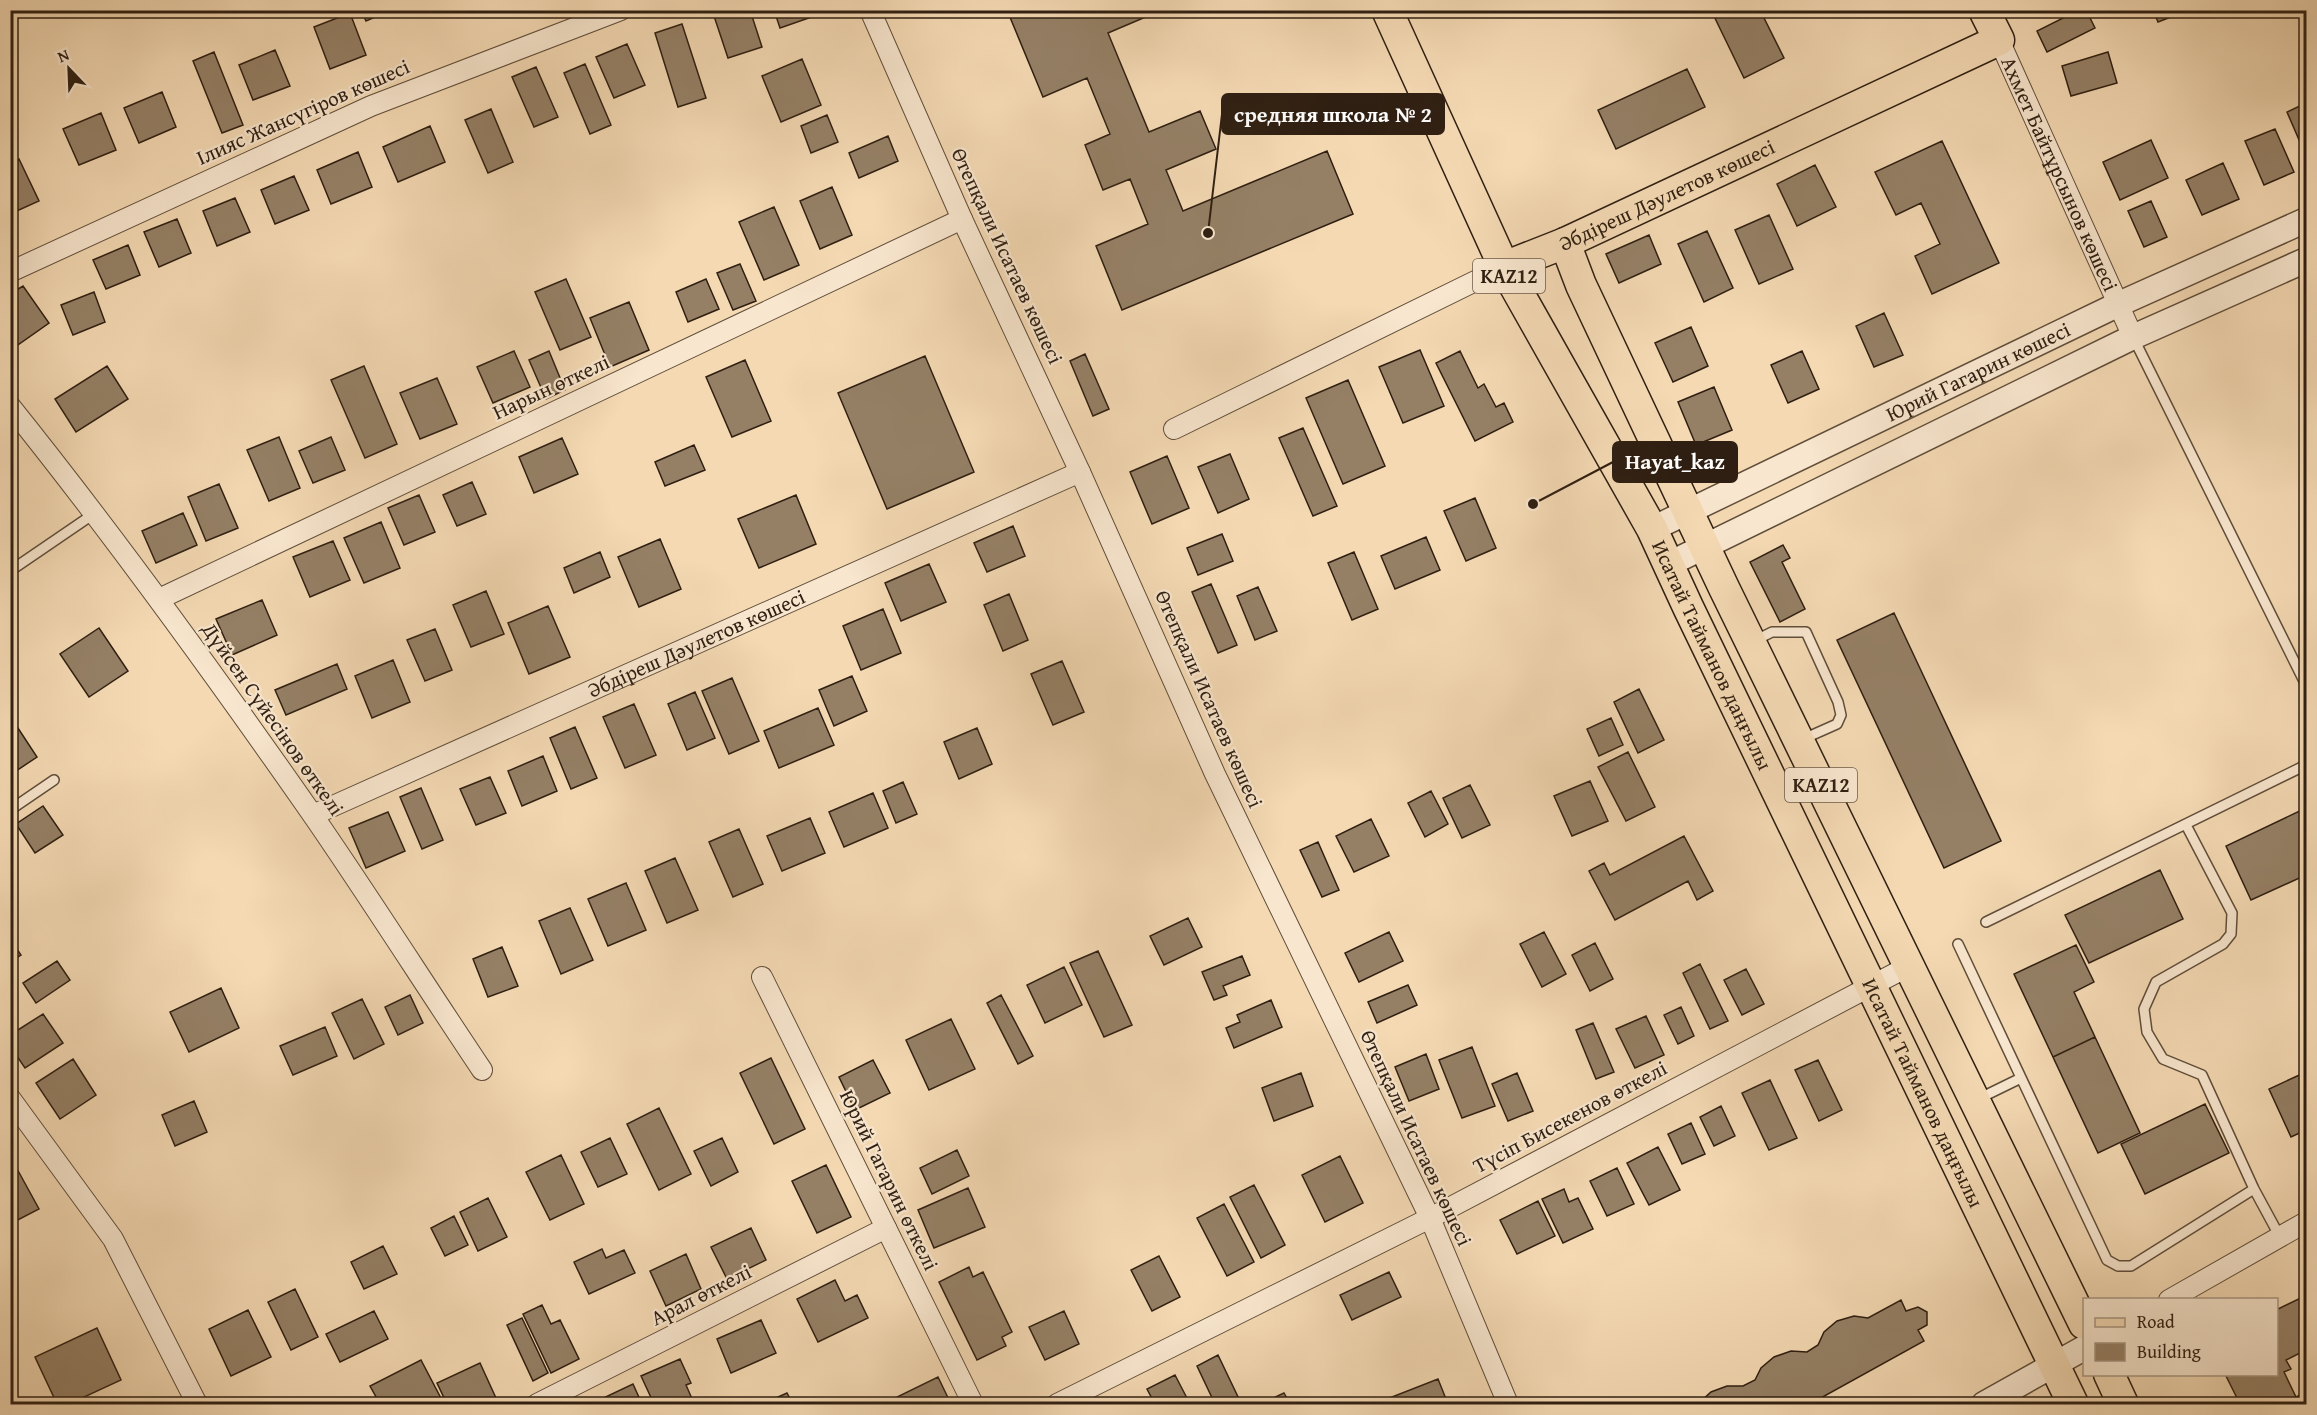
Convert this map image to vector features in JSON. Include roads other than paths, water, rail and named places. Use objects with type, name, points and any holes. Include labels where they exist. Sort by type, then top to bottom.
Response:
[{"type":"main road","name":"Исатай Тайманов даңғылы","points":[[1387,10],[1504,267],[1652,529],[1870,987],[2073,1404]]},
{"type":"main road","name":"Ахмет Байтұрсынов көшесі","points":[[1984,10],[1999,40]]},
{"type":"main road","name":"Әбдіреш Дәулетов көшесі","points":[[1504,267],[1565,243],[1999,40]]},
{"type":"main road","name":"Исатай Тайманов даңғылы","points":[[1565,243],[1581,285],[1751,643],[2083,1320]]},
{"type":"main road","points":[[2110,1376],[2123,1404]]},
{"type":"street","name":"Ілияс Жансүгіров көшесі","points":[[10,272],[371,105],[621,10]]},
{"type":"street","name":"Өтепқали Исатаев көшесі","points":[[870,10],[962,219],[1080,472],[1215,774],[1430,1218],[1508,1404]]},
{"type":"street","name":"Ахмет Байтұрсынов көшесі","points":[[1999,40],[2133,337]]},
{"type":"street","name":"Нарын өткелі","points":[[159,599],[962,219]]},
{"type":"street","name":"Юрий Гагарин көшесі","points":[[1652,529],[2119,304],[2307,220]]},
{"type":"street","name":"Юрий Гагарин көшесі","points":[[1669,564],[2133,337],[2307,260]]},
{"type":"street","name":"Әбдіреш Дәулетов көшесі","points":[[1174,429],[1504,267]]},
{"type":"street","name":"Дүйсен Сүйесінов өткелі","points":[[10,406],[95,513],[159,599],[313,815],[482,1070]]},
{"type":"street","name":"Әбдіреш Дәулетов көшесі","points":[[313,815],[1080,472]]},
{"type":"street","name":"Түсіп Бисекенов өткелі","points":[[1058,1404],[1430,1218],[1909,966]]},
{"type":"street","name":"Юрий Гагарин өткелі","points":[[762,976],[973,1404]]},
{"type":"street","points":[[10,1098],[113,1239],[197,1404]]},
{"type":"street","points":[[2171,1298],[2307,1222]]},
{"type":"street","name":"Арал өткелі","points":[[537,1404],[886,1228]]},
{"type":"street","points":[[1984,1404],[2083,1348]]},
{"type":"lane","points":[[2133,337],[2307,685]]},
{"type":"lane","points":[[10,572],[95,513]]},
{"type":"lane","points":[[1751,643],[1772,632],[1806,633],[1838,702],[1841,715],[1837,724],[1799,741]]},
{"type":"lane","points":[[1986,922],[2307,765]]},
{"type":"lane","points":[[10,810],[54,780]]},
{"type":"lane","points":[[2186,825],[2232,913],[2231,934],[2223,944],[2156,982],[2144,1008],[2147,1032],[2163,1059],[2202,1075],[2254,1189],[2280,1237]]},
{"type":"lane","points":[[1958,944],[2108,1260],[2118,1266],[2131,1266],[2254,1189]]},
{"type":"lane","points":[[1976,1100],[2021,1078]]},
{"type":"place","name":"cредняя школа № 2","points":[[1208,233]]},
{"type":"place","name":"Hayat_kaz","points":[[1533,504]]}]
